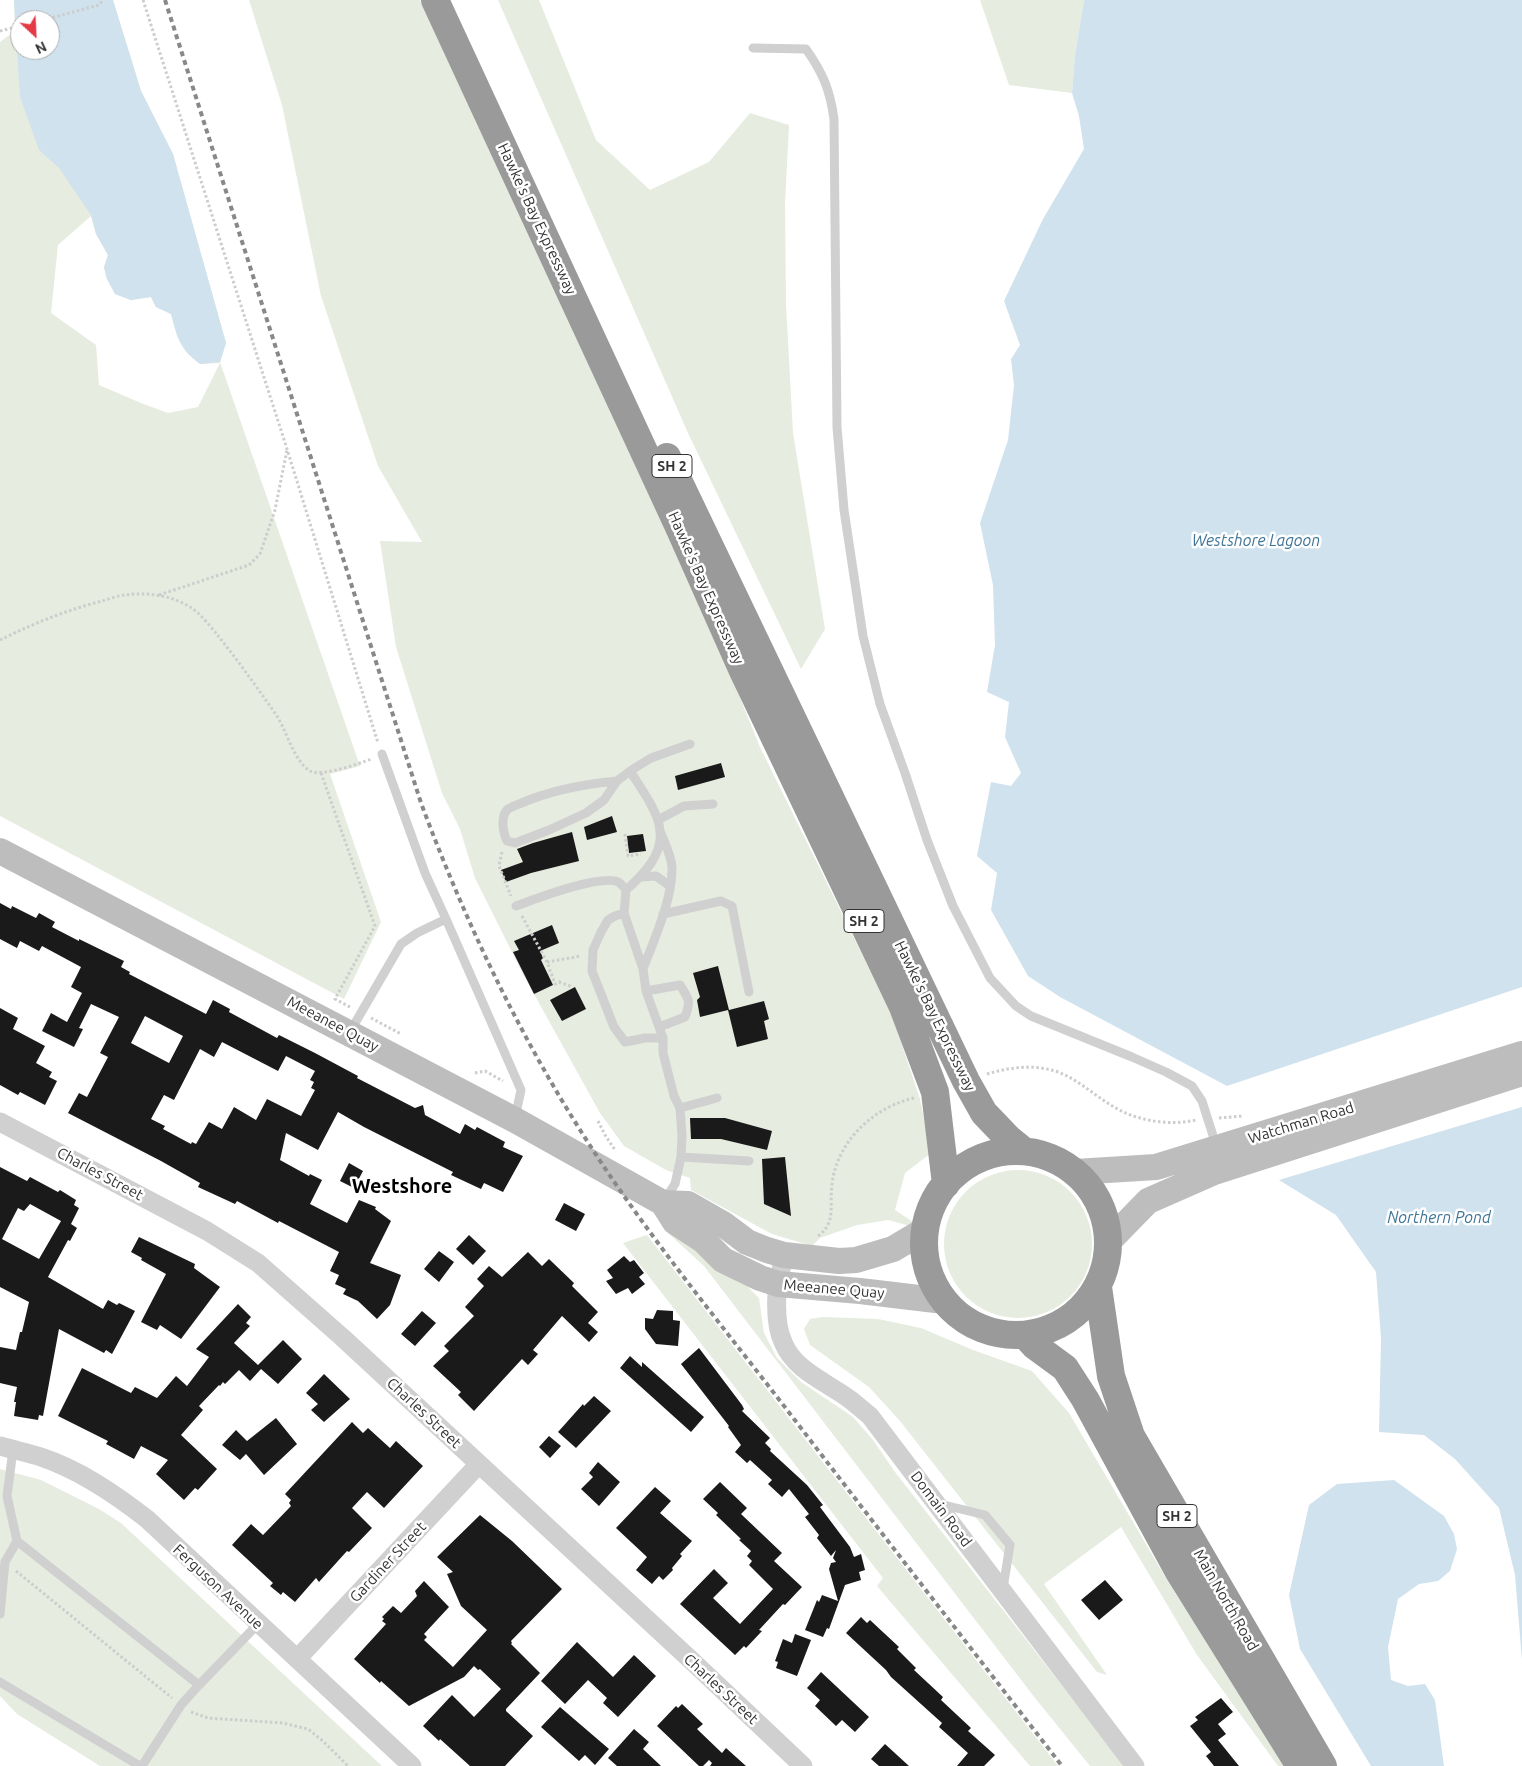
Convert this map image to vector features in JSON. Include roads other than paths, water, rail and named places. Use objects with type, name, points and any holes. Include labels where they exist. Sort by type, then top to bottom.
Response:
[{"type":"highway","name":"Hawke's Bay Expressway","points":[[435,0],[675,518],[743,671],[903,1007],[935,1092],[946,1184]]},
{"type":"highway","name":"Hawke's Bay Expressway","points":[[455,0],[667,456],[966,1081],[984,1113],[1008,1138],[1024,1151]]},
{"type":"highway","name":"SH 2","points":[[1024,1151],[1043,1154],[1076,1172],[1093,1191],[1105,1215],[1109,1241],[1106,1266],[1098,1287],[1085,1306],[1068,1320],[1047,1330],[1025,1335],[994,1333],[966,1321],[944,1300],[931,1279],[924,1255],[925,1230],[932,1205],[946,1184],[962,1169],[981,1158],[1002,1152],[1024,1151]]},
{"type":"highway","name":"Main North Road","points":[[1098,1287],[1111,1376],[1131,1436],[1323,1766]]},
{"type":"highway","name":"Main North Road","points":[[1025,1335],[1035,1346],[1065,1368],[1179,1572],[1300,1766]]},
{"type":"main road","name":"Meeanee Quay","points":[[0,850],[515,1120],[663,1203],[688,1204],[723,1224],[747,1242],[784,1255],[839,1261],[856,1260],[893,1249],[925,1230]]},
{"type":"main road","name":"Watchman Road","points":[[1109,1241],[1148,1201],[1180,1186],[1220,1159],[1522,1054]]},
{"type":"main road","name":"Watchman Road","points":[[1076,1172],[1156,1167],[1220,1159],[1522,1073]]},
{"type":"main road","name":"Meeanee Quay","points":[[663,1203],[675,1222],[704,1242],[723,1260],[760,1278],[778,1284],[944,1300]]},
{"type":"street","name":"Charles Street","points":[[0,1122],[207,1231],[258,1263],[343,1338],[803,1766]]},
{"type":"street","name":"Domain Road","points":[[784,1255],[778,1284],[777,1319],[783,1344],[792,1357],[803,1367],[851,1400],[870,1416],[1135,1766]]},
{"type":"street","name":"Ferguson Avenue","points":[[7,1448],[60,1464],[120,1498],[147,1519],[412,1766]]},
{"type":"street","name":"Gardiner Street","points":[[297,1659],[479,1464]]},
{"type":"lane","points":[[753,48],[806,50],[815,62],[830,94],[834,119],[837,427],[844,510],[854,578],[863,636],[880,704],[927,840],[953,906],[990,978],[1016,1006],[1032,1016],[1132,1057],[1192,1086],[1202,1101],[1220,1159]]},
{"type":"lane","points":[[617,780],[593,783],[530,799],[508,809],[504,816],[504,835],[507,841],[516,843],[586,813],[604,800],[617,780],[630,771],[651,758],[690,744]]},
{"type":"lane","points":[[382,754],[425,873],[521,1090],[515,1120]]},
{"type":"lane","points":[[630,771],[658,820],[672,867],[670,886],[663,914],[643,969]]},
{"type":"lane","points":[[658,820],[684,806],[713,804]]},
{"type":"lane","points":[[661,831],[653,860],[641,876],[626,890],[624,913],[643,969],[646,992],[662,1038],[663,1053],[674,1096],[680,1108],[681,1157],[675,1184],[663,1203]]},
{"type":"lane","points":[[641,876],[656,876],[670,886]]},
{"type":"lane","points":[[516,906],[580,885],[604,880],[618,882],[626,890]]},
{"type":"lane","points":[[663,914],[721,901],[732,906],[749,992]]},
{"type":"lane","points":[[624,913],[608,920],[593,950],[592,970],[614,1027],[625,1042],[645,1038],[662,1038]]},
{"type":"lane","points":[[349,1033],[401,944],[416,933],[446,919]]},
{"type":"lane","points":[[646,992],[680,985],[688,997],[690,1005],[685,1017],[658,1027]]},
{"type":"lane","points":[[680,1108],[716,1098]]},
{"type":"lane","points":[[681,1157],[749,1161]]},
{"type":"lane","points":[[0,1614],[5,1562],[16,1541],[7,1496],[7,1448]]},
{"type":"lane","points":[[937,1504],[986,1515],[1010,1545],[1003,1591]]},
{"type":"lane","points":[[16,1541],[199,1685]]},
{"type":"lane","points":[[0,1682],[141,1766],[180,1705],[258,1624]]},
{"type":"water","points":[[14,0],[113,0],[141,91],[173,154],[226,343],[220,362],[200,364],[193,358],[180,342],[171,314],[156,307],[151,297],[131,300],[115,294],[107,279],[104,267],[108,255],[96,234],[91,215],[59,168],[39,150],[20,97],[18,60],[60,60],[60,10],[15,10]]},
{"type":"water","name":"Westshore Lagoon","points":[[1084,0],[1522,0],[1522,987],[1227,1086],[1060,997],[1028,976],[991,910],[997,873],[977,856],[991,782],[1011,786],[1021,773],[1005,737],[1009,702],[987,692],[995,645],[993,585],[980,523],[1008,440],[1014,385],[1011,359],[1020,345],[1004,301],[1043,219],[1084,149],[1079,116],[1072,93],[1075,55]]},
{"type":"water","name":"Northern Pond","points":[[1522,1107],[1522,1660],[1515,1575],[1499,1508],[1455,1459],[1424,1435],[1379,1432],[1381,1338],[1376,1272],[1336,1215],[1279,1180]]},
{"type":"water","points":[[1394,1480],[1444,1516],[1454,1534],[1457,1549],[1450,1571],[1438,1581],[1419,1584],[1398,1599],[1388,1647],[1391,1680],[1408,1686],[1425,1684],[1435,1700],[1444,1766],[1371,1766],[1300,1649],[1289,1595],[1309,1505],[1337,1484]]},
{"type":"railway","points":[[165,0],[421,803],[473,931],[513,1013],[582,1133],[658,1243],[1062,1766]]},
{"type":"district","name":"Westshore","points":[[402,1186]]}]
